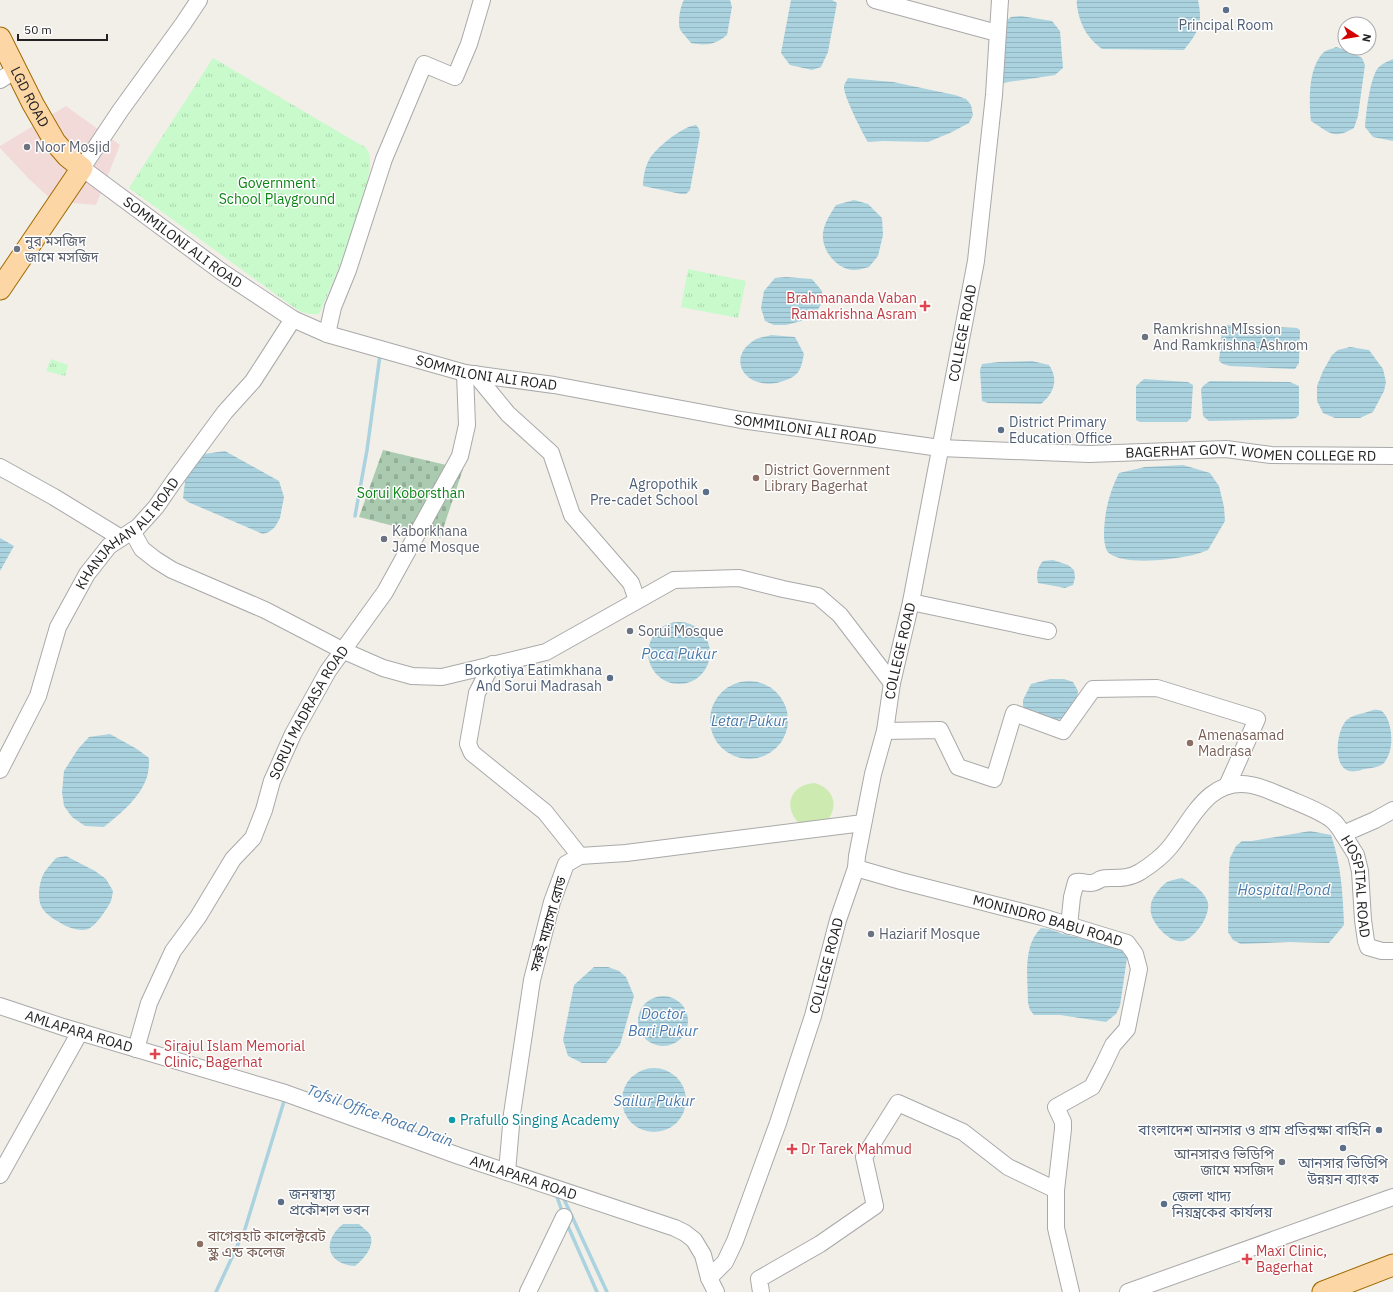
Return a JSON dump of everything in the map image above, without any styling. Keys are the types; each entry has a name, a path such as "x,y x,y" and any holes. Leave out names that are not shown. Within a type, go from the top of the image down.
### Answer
{"main road":[{"name":"LGD ROAD","path":"0,38 8,75 33,104 56,142 67,156 82,168"},
{"path":"0,289 82,168"},
{"path":"1323,1292 1393,1265"}],"street":[{"path":"82,168 120,111 199,0"},
{"path":"327,334 333,307 348,270 384,160 424,64 455,76 469,44 482,0"},
{"path":"875,0 997,33"},
{"name":"COLLEGE ROAD","path":"713,1285 735,1241 758,1182 813,1016 838,920 856,868 873,774 885,731 892,683 911,602 976,261 994,95 1000,0"},
{"name":"SOMMILONI ALI ROAD","path":"82,168 222,272 293,319 327,334 470,374 554,385 741,420 940,448"},
{"name":"KHANJAHAN ALI ROAD","path":"0,770 38,696 58,627 87,574 109,546 138,527 156,507 225,412 253,381 293,319"},
{"path":"470,374 508,414 551,453 572,515 631,584 637,600"},
{"name":"SORUI MADRASA ROAD","path":"136,1049 149,1002 173,952 198,917 233,859 253,838 264,810 272,781 293,734 328,671 385,592 460,456 467,425 470,374"},
{"name":"BAGERHAT GOVT. WOMEN COLLEGE RD","path":"940,448 1089,454 1226,449 1271,455 1393,456"},
{"path":"0,467 54,498 127,535 156,560 172,570 265,610 342,650 383,668 412,676 442,677 546,652 674,580 739,578 818,596 840,615 892,683"},
{"path":"911,602 1048,631"},
{"path":"492,664 478,693 468,744 472,753 546,812 580,856 626,853 863,823"},
{"path":"885,731 940,730 958,767 994,779 1014,713 1063,731 1093,689 1157,688 1257,719 1227,786"},
{"path":"1069,926 1072,897 1076,882 1082,881 1089,883 1097,882 1102,879 1130,877 1140,872 1160,858 1169,848 1184,829 1196,809 1213,793 1227,786 1239,784 1264,788 1306,806 1332,820 1343,834"},
{"name":"HOSPITAL ROAD","path":"1393,810 1375,820 1343,834 1356,855 1359,866 1363,920 1368,946 1382,951 1393,951"},
{"name":"সরুই মাদ্রাসা রোড","path":"507,1172 512,1114 532,980 552,902 566,864 580,856"},
{"name":"MONINDRO BABU ROAD","path":"856,868 1126,943 1135,954 1138,969 1127,1029 1113,1044 1092,1087 1056,1107 1063,1122 1056,1190 1056,1228 1071,1292"},
{"name":"AMLAPARA ROAD","path":"0,1006 136,1049 278,1090 507,1172 675,1228 694,1240 703,1256 713,1285"},
{"path":"0,1175 80,1032"},
{"path":"761,1292 759,1279 820,1244 875,1206 864,1157 898,1102 964,1132 1008,1167 1056,1190"},
{"path":"1128,1292 1393,1197"},
{"path":"528,1292 564,1217"}],"shaded area":[{"path":"66,106 120,145 96,205 53,201 30,180 0,148 0,146"}],"green space":[{"name":"Government School Playground","path":"213,58 361,145 368,151 370,157 370,169 358,214 343,257 319,314 309,314 299,311 129,188"},
{"path":"688,269 746,281 738,318 681,307"},
{"path":"51,359 68,365 65,376 46,371"},
{"name":"Sorui Koborsthan","path":"383,450 463,469 440,538 359,517"},
{"path":"815,783 827,789 833,799 833,810 827,821 800,824 794,818 791,811 791,798 795,792 806,784"}],"water":[{"path":"684,0 730,0 732,7 727,35 710,44 691,43 681,31 679,24 681,7"},
{"path":"791,0 832,0 837,3 828,52 821,67 812,70 790,65 781,53"},
{"path":"1077,0 1198,0 1200,21 1193,38 1184,50 1102,49 1094,42 1083,26 1079,16"},
{"path":"1021,16 1052,21 1060,31 1063,68 1055,75 1002,83 1003,23 1011,17"},
{"path":"1337,47 1337,56 1358,56 1362,58 1365,65 1358,116 1354,128 1341,134 1332,134 1327,132 1311,121 1310,86 1314,68 1323,53"},
{"path":"1393,59 1393,141 1373,137 1365,127 1366,113 1373,78 1376,71 1382,64"},
{"path":"848,78 893,82 955,95 966,99 971,105 973,115 969,123 928,142 868,142 847,98 844,86"},
{"path":"696,125 700,134 690,190 686,194 681,194 643,186 648,161 653,153 684,129"},
{"path":"854,200 868,204 882,218 883,235 878,256 869,267 854,270 842,267 831,258 825,246 823,233 826,222 836,205"},
{"path":"786,277 812,279 822,291 822,303 815,314 801,321 786,325 774,325 765,321 761,308 764,291 775,278"},
{"path":"1227,325 1297,328 1300,330 1299,363 1295,369 1230,366 1223,364 1219,361 1222,331"},
{"path":"771,335 795,337 804,354 800,369 794,376 780,382 765,384 747,376 743,371 740,359 742,352 753,341"},
{"path":"1350,347 1369,350 1383,369 1386,382 1384,391 1373,412 1360,418 1335,418 1323,413 1317,401 1317,386 1332,355 1338,350"},
{"path":"1032,361 1049,365 1054,376 1054,386 1052,391 1041,404 988,403 982,401 980,370 982,364"},
{"path":"1144,379 1188,382 1193,385 1191,418 1187,422 1140,422 1136,420 1136,386"},
{"path":"1210,381 1290,382 1299,386 1299,415 1292,419 1209,421 1203,416 1201,389"},
{"path":"225,451 279,481 284,497 280,518 275,527 269,532 263,534 188,502 183,498 186,474 204,454"},
{"path":"1183,465 1210,473 1219,486 1224,507 1225,521 1208,550 1180,558 1145,561 1122,559 1113,556 1107,551 1104,528 1106,511 1112,488 1119,473 1145,467"},
{"path":"0,538 14,546 0,571"},
{"path":"1053,560 1068,565 1074,570 1075,578 1073,585 1065,588 1038,583 1037,577 1039,566 1043,561"},
{"name":"Poca Pukur","path":"673,622 685,622 701,631 708,641 710,653 708,665 701,675 685,684 673,684 662,679 653,670 648,659 648,647 653,636 662,627"},
{"path":"1050,679 1064,679 1073,682 1078,691 1077,700 1066,716 1058,720 1046,720 1025,710 1023,706 1023,700 1031,684"},
{"name":"Letar Pukur","path":"741,681 757,681 771,687 782,698 788,712 788,728 782,742 771,753 757,759 741,759 727,753 716,742 710,728 710,712 716,698 727,687"},
{"path":"1373,710 1379,710 1384,713 1390,725 1391,748 1387,759 1382,765 1376,767 1351,771 1344,769 1340,763 1338,755 1339,736 1342,728 1345,722 1351,717"},
{"path":"110,734 137,749 149,758 148,775 144,785 135,798 123,811 104,827 85,826 72,817 64,806 62,792 64,771 78,749 89,737"},
{"name":"Hospital Pond","path":"1310,831 1331,835 1339,868 1344,925 1329,943 1290,942 1241,944 1233,940 1228,932 1229,867 1230,858 1236,846 1242,841 1252,841"},
{"path":"66,856 95,871 106,879 113,891 111,900 106,909 91,928 85,930 65,926 48,914 40,905 40,882 43,875 56,858"},
{"path":"1182,878 1193,884 1205,896 1208,911 1202,924 1193,935 1183,941 1178,941 1168,937 1155,923 1152,918 1151,904 1153,898 1162,886 1169,881"},
{"path":"1041,928 1115,946 1123,950 1127,958 1120,1006 1116,1014 1106,1022 1060,1015 1034,1015 1030,1010 1028,1003 1027,963 1031,944 1035,935"},
{"path":"594,967 608,967 619,971 626,977 634,996 620,1045 606,1063 582,1063 568,1056 563,1040 574,985"},
{"name":"Doctor Bari Pukur","path":"658,996 668,996 681,1003 688,1016 688,1026 681,1039 668,1046 658,1046 649,1042 642,1035 638,1026 638,1016 642,1007 649,1000"},
{"name":"Sailur Pukur","path":"648,1068 660,1068 677,1077 684,1088 686,1100 684,1112 677,1123 660,1132 648,1132 636,1127 627,1118 622,1106 622,1094 627,1082 636,1073"},
{"path":"343,1224 359,1224 369,1233 371,1238 368,1252 355,1266 338,1261 330,1251 332,1237"}],"waterway":[{"path":"355,516 367,450 380,355"},
{"name":"Tofsil Office Road Drain","path":"216,1292 245,1229 285,1098"},
{"path":"556,1194 563,1214"},
{"name":"Tofsil Office Road Drain","path":"563,1197 607,1292"},
{"path":"567,1224 597,1292"}],"place":[{"name":"Principal Room","path":"1226,10"},
{"name":"Noor Mosjid","path":"27,147"},
{"name":"নুর মসজিদ জামে মসজিদ","path":"17,249"},
{"name":"Brahmananda Vaban Ramakrishna Asram","path":"925,306"},
{"name":"Ramkrishna MIssion And Ramkrishna Ashrom","path":"1145,337"},
{"name":"District Primary Education Office","path":"1001,430"},
{"name":"District Government Library Bagerhat","path":"756,478"},
{"name":"Agropothik Pre-cadet School","path":"706,492"},
{"name":"Kaborkhana Jame Mosque","path":"384,539"},
{"name":"Sorui Mosque","path":"630,631"},
{"name":"Borkotiya Eatimkhana And Sorui Madrasah","path":"610,678"},
{"name":"Amenasamad Madrasa","path":"1190,743"},
{"name":"Haziarif Mosque","path":"871,934"},
{"name":"Sirajul Islam Memorial Clinic, Bagerhat","path":"155,1054"},
{"name":"Prafullo Singing Academy","path":"452,1120"},
{"name":"বাংলাদেশ আনসার ও গ্রাম প্রতিরক্ষা বাহিনি","path":"1379,1130"},
{"name":"আনসার ভিডিপি উন্নয়ন ব্যাংক","path":"1343,1148"},
{"name":"Dr Tarek Mahmud","path":"792,1149"},
{"name":"আনসারও ভিডিপি জামে মসজিদ","path":"1282,1162"},
{"name":"জনস্বাস্থ্য প্রকৌশল ভবন","path":"281,1202"},
{"name":"জেলা খাদ্য নিয়ন্ত্রকের কার্যলয়","path":"1164,1204"},
{"name":"বাগেরহাট কালেক্টরেট স্কুল এন্ড কলেজ","path":"200,1244"},
{"name":"Maxi Clinic, Bagerhat","path":"1247,1259"}]}
